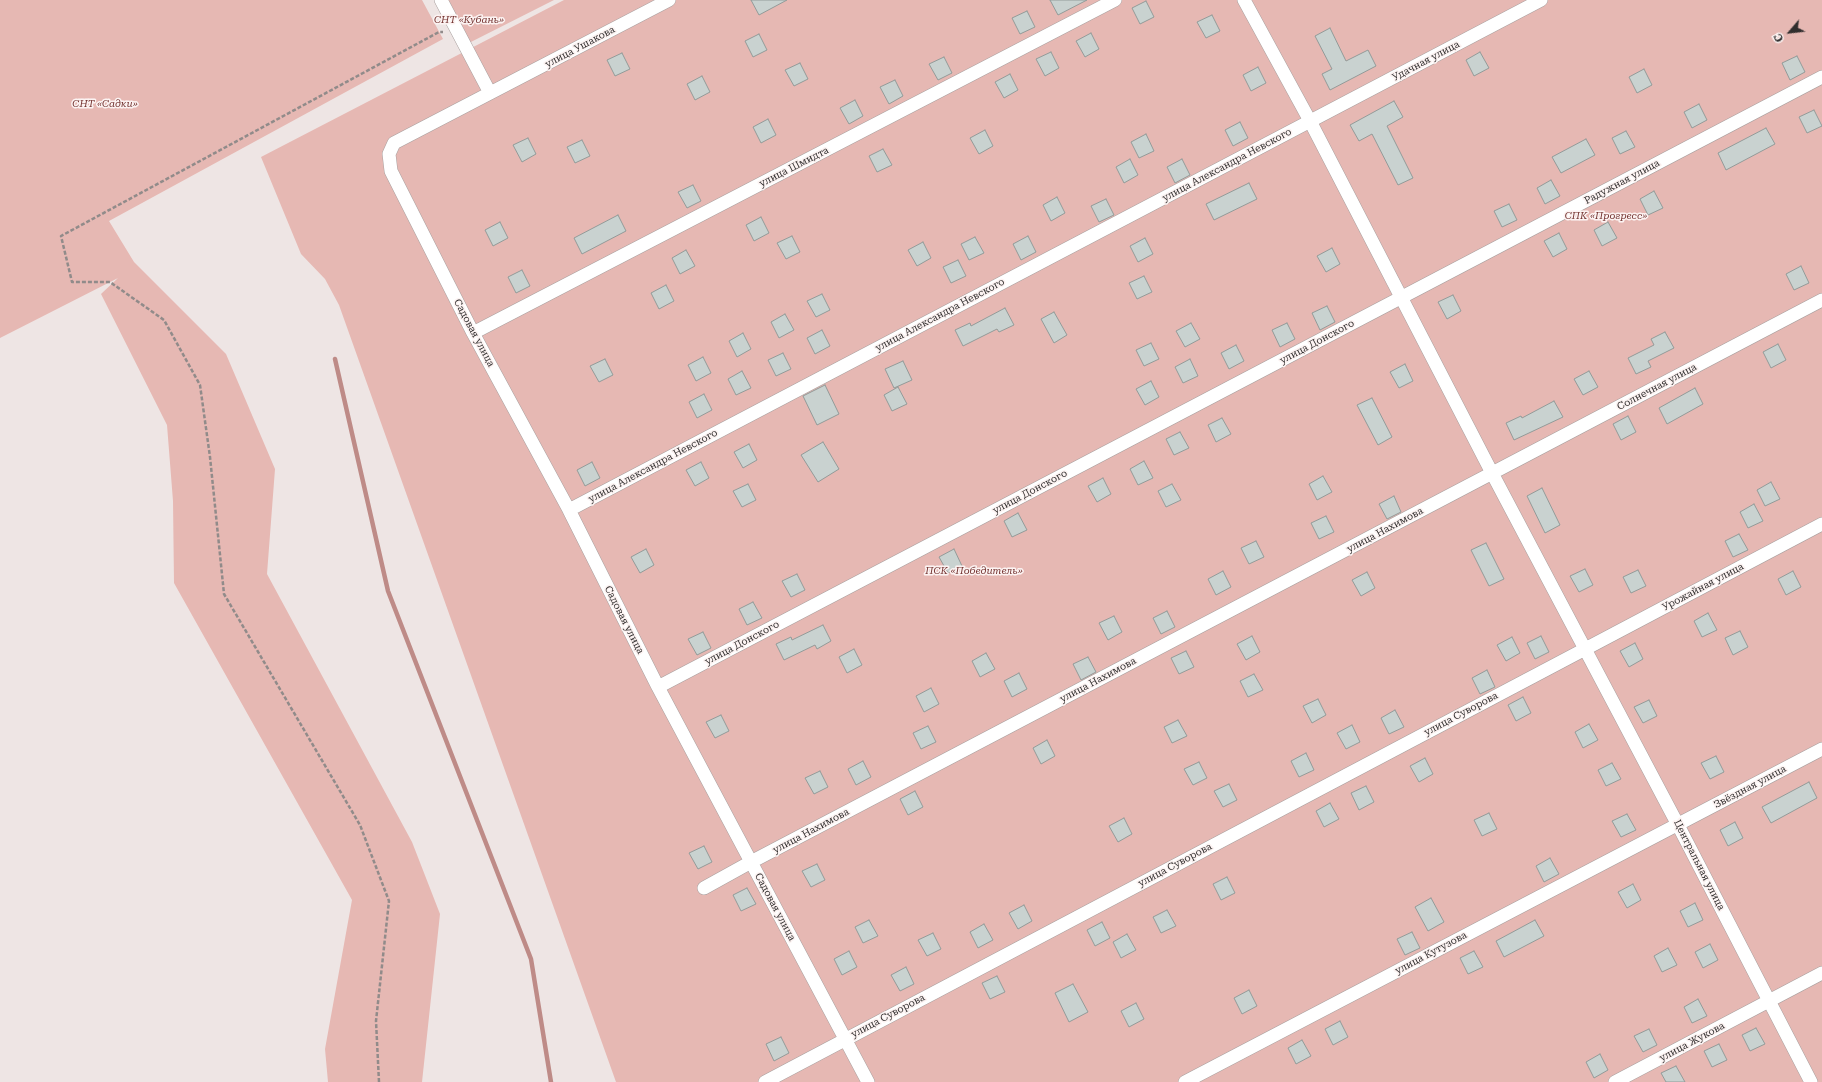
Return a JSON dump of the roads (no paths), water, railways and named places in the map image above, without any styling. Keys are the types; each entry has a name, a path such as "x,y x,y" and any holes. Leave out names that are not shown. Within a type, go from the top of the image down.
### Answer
{"street":[{"path":"441,0 490,94"},
{"name":"улица Ушакова","path":"389,154 394,143 669,0"},
{"name":"улица Шмидта","path":"473,333 1115,0"},
{"name":"Центральная улица","path":"1244,0 1310,121 1492,473 1678,824 1811,1082"},
{"name":"Удачная улица","path":"1310,121 1541,0"},
{"name":"Радужная улица","path":"1401,298 1822,78"},
{"name":"улица Александра Невского","path":"569,510 1310,121"},
{"name":"Садовая улица","path":"389,154 391,171 473,333 569,510 658,687 868,1082"},
{"name":"улица Донского","path":"658,687 1401,298"},
{"name":"Солнечная улица","path":"1492,473 1822,300"},
{"name":"улица Нахимова","path":"704,888 1492,473"},
{"name":"Урожайная улица","path":"1585,649 1822,524"},
{"name":"улица Суворова","path":"765,1082 1585,649"},
{"name":"Звёздная улица","path":"1678,824 1822,749"},
{"name":"улица Кутузова","path":"1185,1082 1678,824"},
{"name":"улица Жукова","path":"1614,1082 1822,973"}],"waterway":[{"path":"335,359 388,591 531,959 551,1082"}],"park label":[{"name":"СНТ «Кубань»","path":"469,20"},
{"name":"СНТ «Садки»","path":"105,104"},
{"name":"СПК «Прогресс»","path":"1606,216"},
{"name":"ПСК «Победитель»","path":"974,571"}]}
